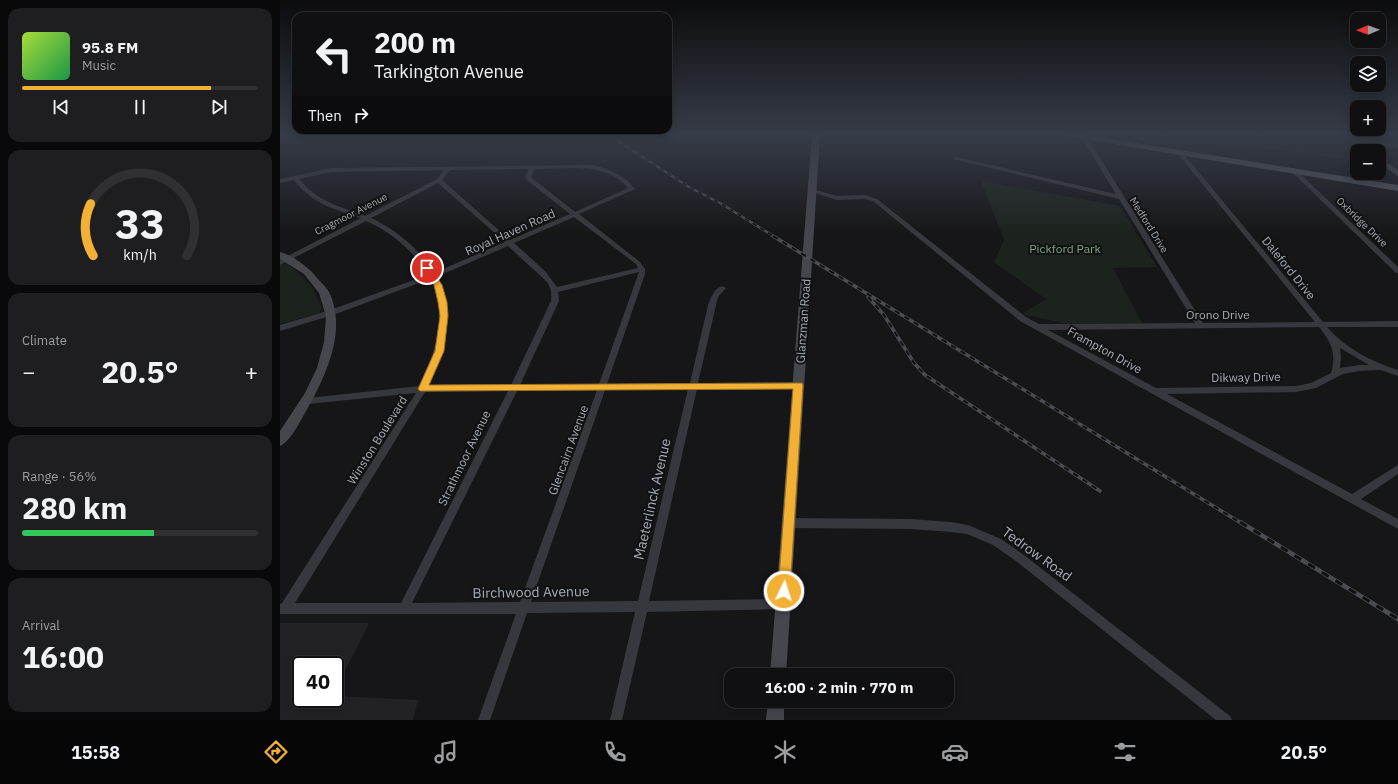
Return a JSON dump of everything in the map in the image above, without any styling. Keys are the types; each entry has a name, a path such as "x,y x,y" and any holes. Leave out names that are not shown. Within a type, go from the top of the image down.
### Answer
{"main road":[{"path":"1272,168 1398,188"}],"street":[{"path":"280,182 331,170 533,168"},
{"path":"439,180 543,272 556,290 642,269 632,258 530,179 528,176 533,168"},
{"name":"Royal Haven Road","path":"280,328 330,313 433,276 510,244 632,189 629,184 602,168 533,168"},
{"name":"Glanzman Road","path":"778,668 814,168"},
{"path":"993,168 1120,197"},
{"name":"Medford Drive","path":"1102,168 1201,326"},
{"name":"Daleford Drive","path":"1192,168 1332,338 1350,351 1380,368 1398,373"},
{"path":"1390,168 1398,174"},
{"name":"Cragmoor Avenue","path":"283,259 439,180 448,169"},
{"name":"Oxbridge Drive","path":"1294,171 1398,271"},
{"name":"Winston Boulevard","path":"283,609 423,389 439,351 444,316 443,302 438,285 433,276 409,247 394,235 366,218 325,204 313,198 303,189 296,178"},
{"name":"Frampton Drive","path":"812,191 837,198 865,197 875,200 1006,306 1023,318 1398,524"},
{"path":"280,441 308,401 325,360 330,338 330,313 325,294 319,285 305,271 283,259"},
{"name":"Glencairn Avenue","path":"484,720 642,277 642,269"},
{"name":"Maeterlinck Avenue","path":"616,720 644,606 713,300 722,288"},
{"name":"Strathmoor Avenue","path":"404,608 551,312 555,301 556,290"},
{"name":"Orono Drive","path":"1039,327 1398,324"},
{"path":"1332,338 1338,355 1337,368 1334,375"},
{"name":"Dikway Drive","path":"1154,391 1296,389 1313,386 1341,371 1380,368"},
{"path":"308,401 423,389 798,385"},
{"path":"1352,499 1398,469"},
{"name":"Tedrow Road","path":"789,523 935,525 968,530 992,540 1020,558 1226,720"},
{"name":"Birchwood Avenue","path":"283,609 523,608 783,604"},
{"path":"775,720 776,708"}],"shaded area":[{"path":"280,623 369,623 344,673 344,656 292,656 292,708 344,708 344,696 418,700 413,720 280,720"}],"green space":[{"name":"Pickford Park","path":"981,181 1120,206 1157,267 1113,268 1142,323 1064,323 1022,314 1046,299 994,262 1004,240"},
{"path":"287,263 310,284 322,308 319,313 280,324 280,265"}],"railway":[{"path":"659,168 689,187 720,203 775,237"},
{"path":"773,236 1241,523"},
{"path":"868,297 884,315 914,363 925,375 1100,491"},
{"path":"1240,522 1398,619"}],"route":[{"path":"427,268 433,276 441,293 444,316 439,351 423,389 798,385 784,591"}]}
